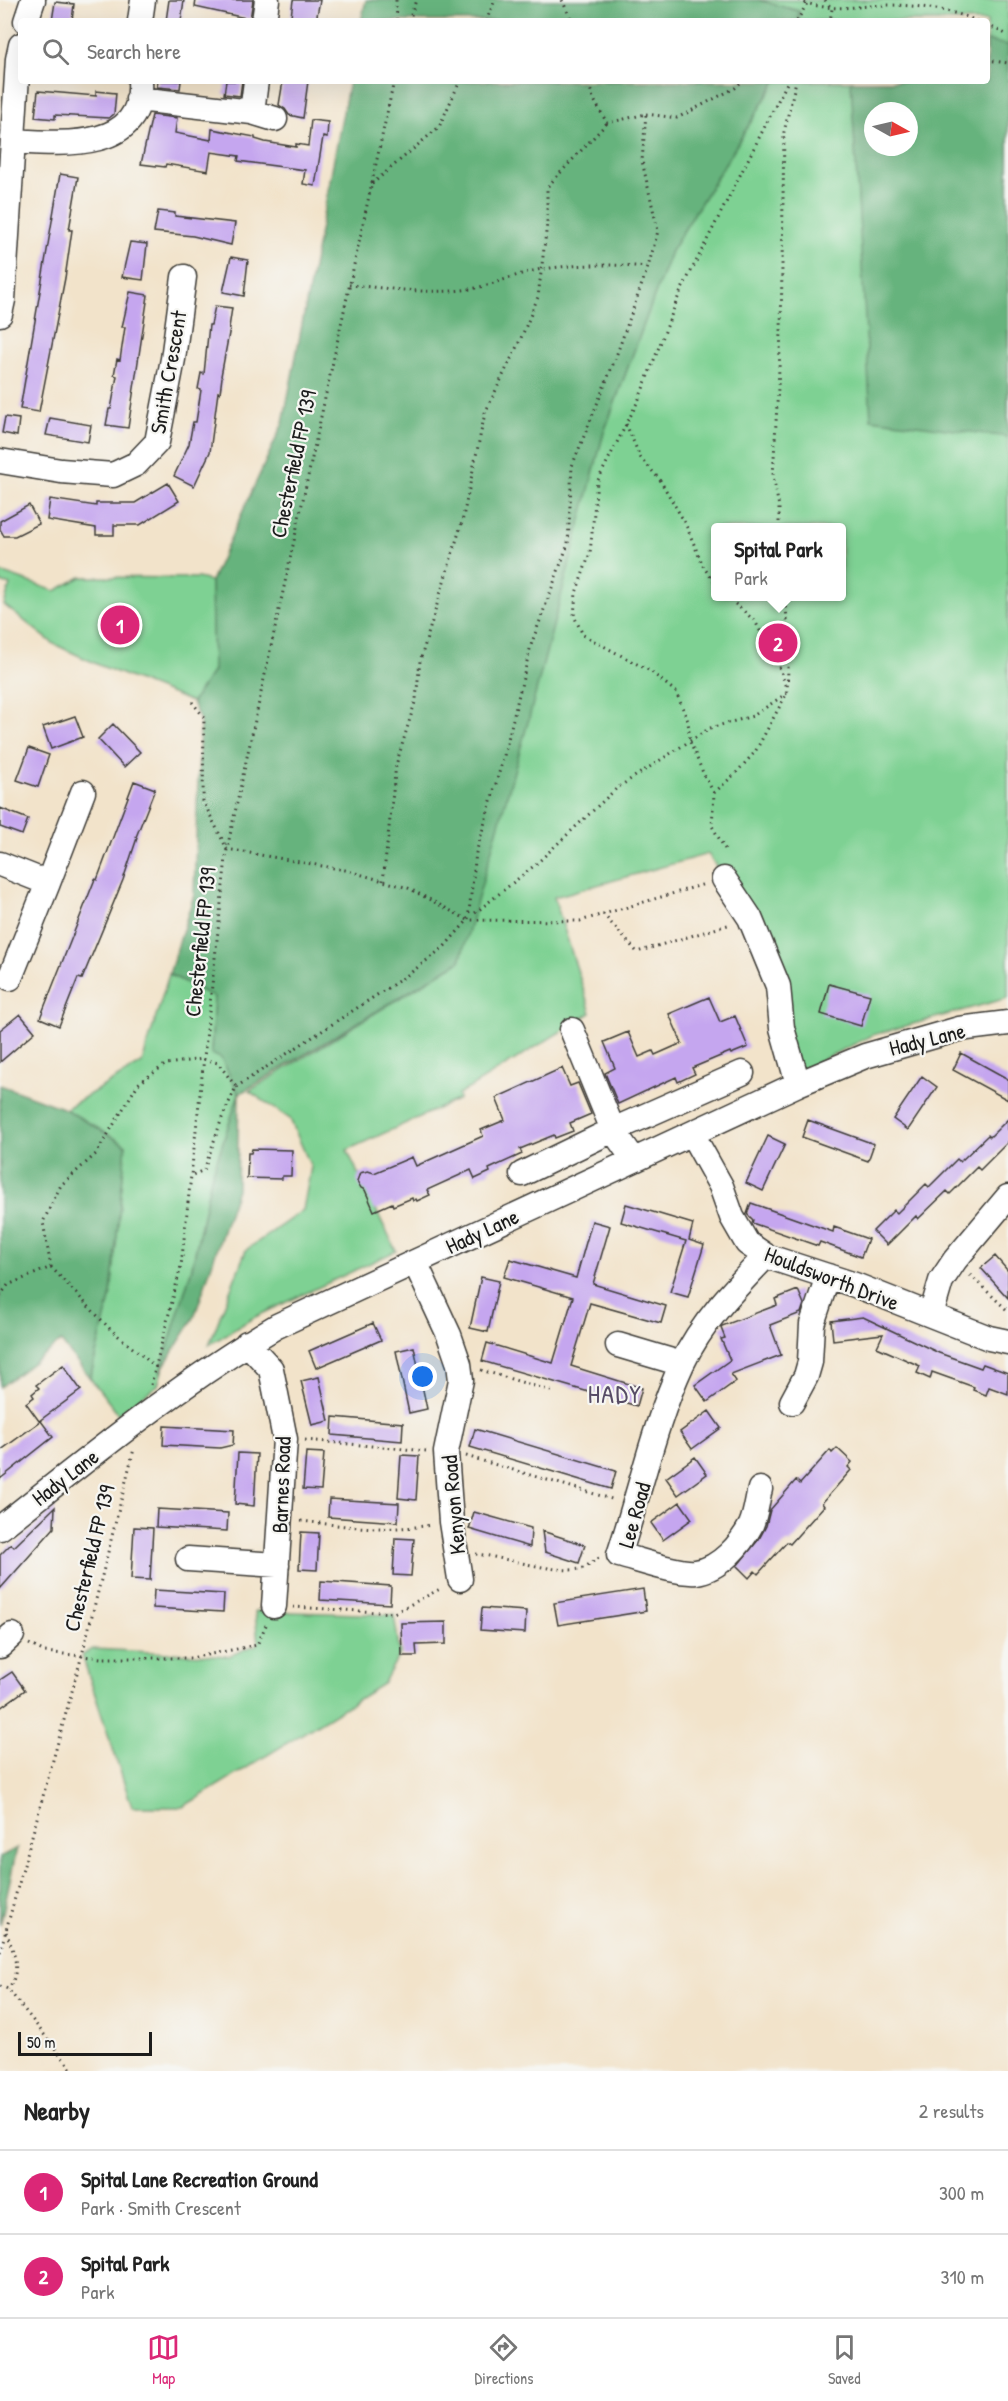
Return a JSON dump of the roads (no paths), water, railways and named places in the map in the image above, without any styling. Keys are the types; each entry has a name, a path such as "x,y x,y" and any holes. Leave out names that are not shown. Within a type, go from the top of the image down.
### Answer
{"street":[{"path":"28,18 33,0"},
{"path":"140,18 143,0"},
{"path":"0,314 18,59"},
{"path":"252,112 256,84"},
{"path":"12,141 49,143 90,141 120,130 136,109 139,90 252,112 275,119"},
{"name":"Smith Crescent","path":"0,461 61,471 113,475 136,464 157,442 173,359 184,277"},
{"path":"10,978 83,792"},
{"path":"0,864 48,883"},
{"path":"724,879 750,918 778,986 782,1028 798,1084"},
{"name":"Hady Lane","path":"0,1528 144,1415 247,1343 277,1326 798,1084 865,1056 959,1029 1008,1023"},
{"path":"572,1030 613,1130 634,1160"},
{"path":"522,1174 613,1130 742,1073"},
{"name":"Houldsworth Drive","path":"692,1134 721,1186 732,1216 747,1243 766,1256 828,1276 989,1338 1008,1342"},
{"name":"Houldsworth Drive","path":"931,1315 941,1281 955,1260 1008,1197"},
{"name":"Lee Road","path":"760,1489 751,1524 728,1555 716,1564 696,1572 668,1568 619,1555 682,1364 697,1338 736,1287 766,1256"},
{"name":"Kenyon Road","path":"415,1262 449,1335 459,1364 461,1380 446,1452 451,1522 460,1579"},
{"path":"792,1402 806,1376 810,1362 812,1324 828,1276"},
{"name":"Barnes Road","path":"247,1343 271,1369 285,1439 274,1606"},
{"path":"618,1345 682,1364"},
{"name":"Barnes Road","path":"188,1558 277,1565"}],"place":[{"name":"Spital Lane Recreation Ground","path":"120,625"},
{"name":"Spital Park","path":"778,643"}],"district":[{"name":"HADY","path":"615,1394"}]}
